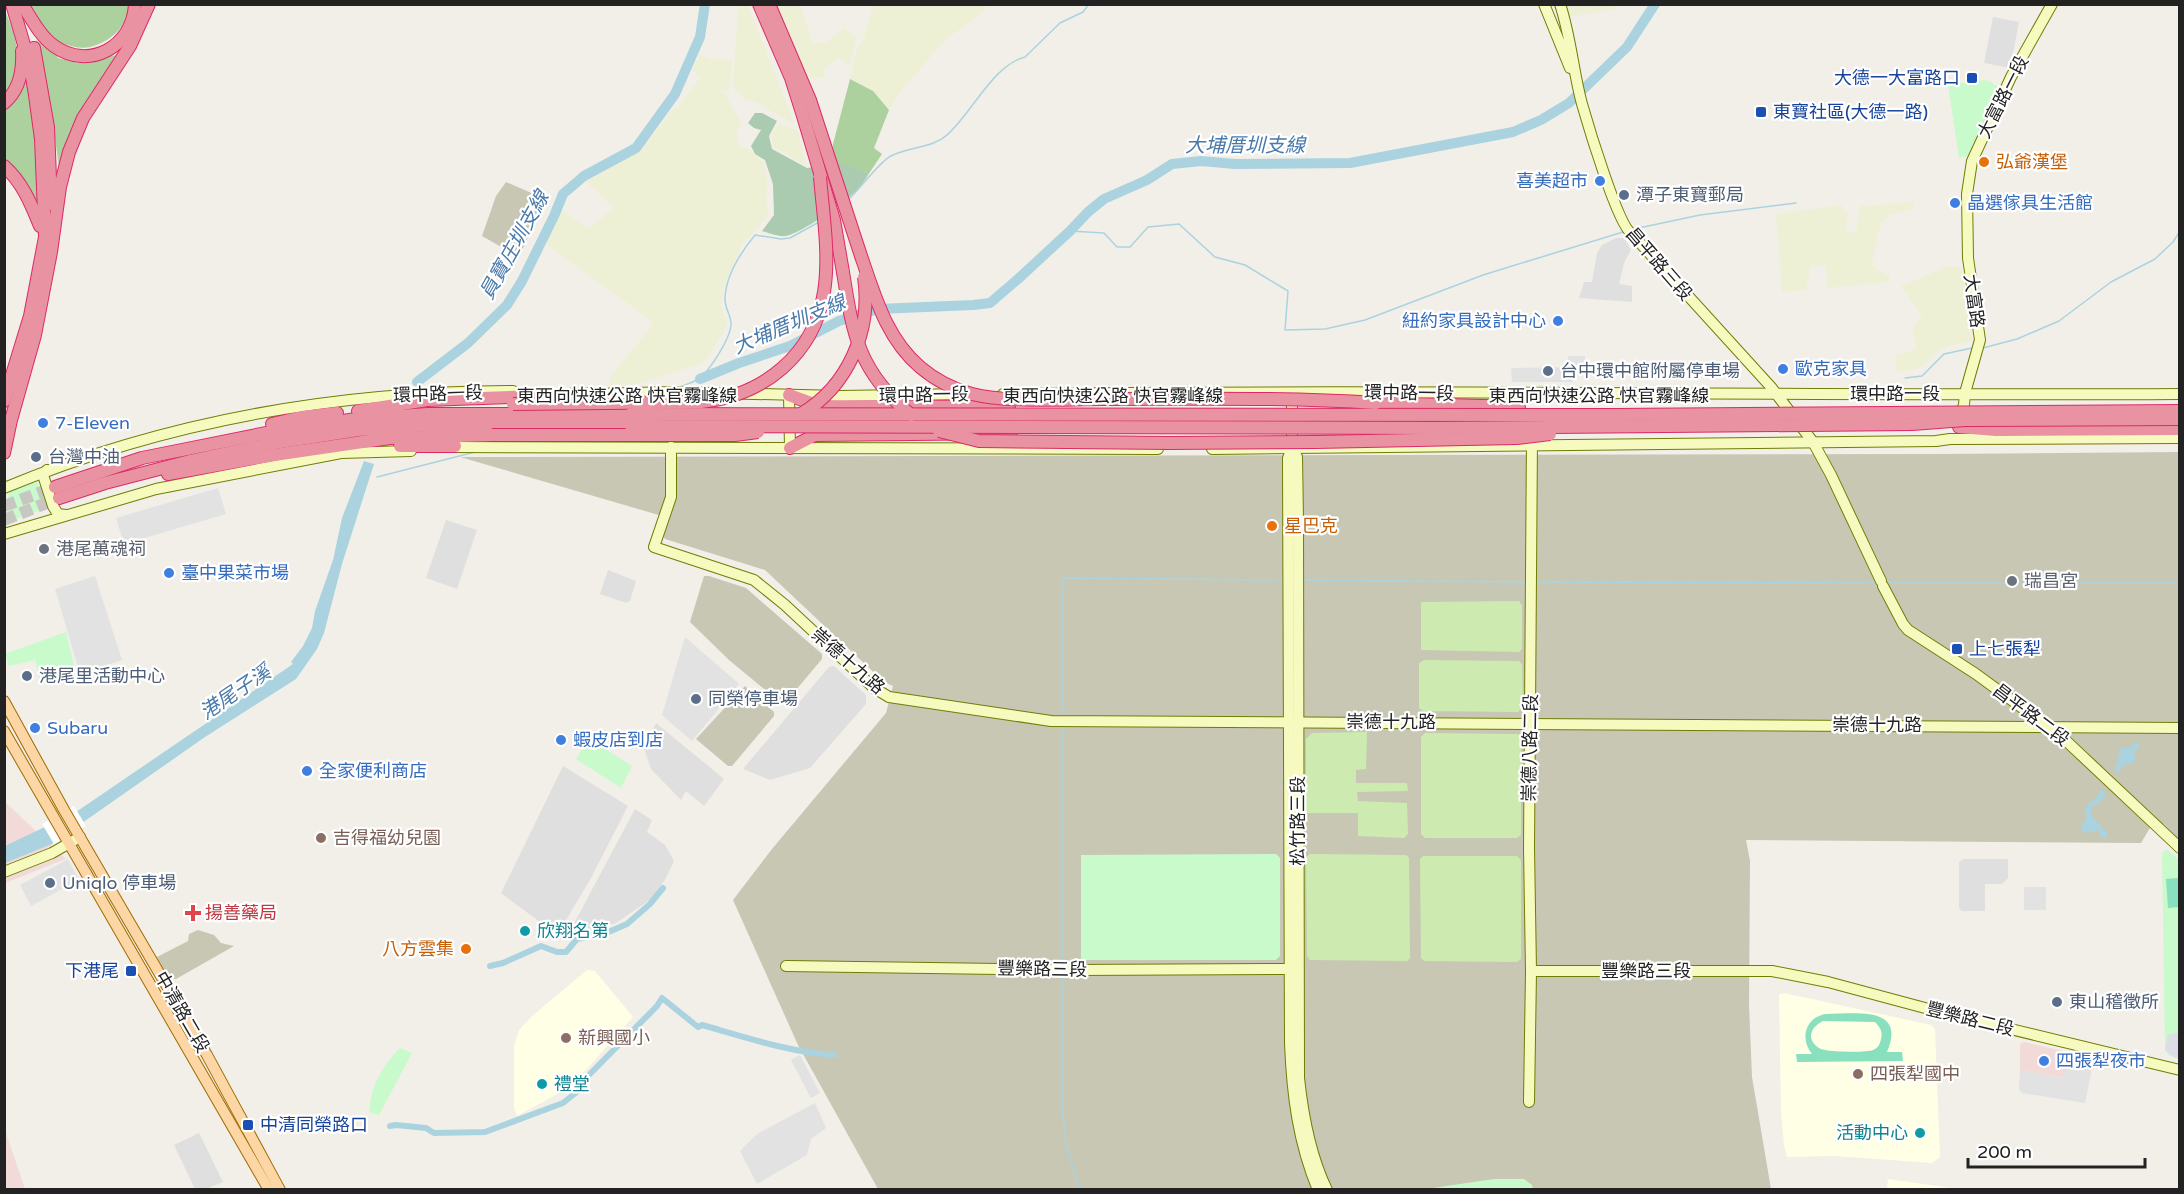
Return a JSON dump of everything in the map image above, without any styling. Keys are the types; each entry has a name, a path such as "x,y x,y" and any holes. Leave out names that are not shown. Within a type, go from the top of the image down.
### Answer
{"highway":[{"path":"12,4 30,65 39,128 49,240"},
{"path":"22,4 51,44 80,57 100,54 117,45 130,28 135,4"},
{"path":"4,453 14,422 34,335 49,240 48,127 39,65 22,4"},
{"path":"4,401 30,316 69,152 83,118 130,46 149,4"},
{"path":"759,4 791,78 816,158 834,220 854,334 867,366 891,399 915,418 939,430 979,441 1316,442 1517,438 1611,421"},
{"path":"769,4 810,100 832,161 861,256 885,321 892,336 906,353 921,368 940,381 971,394 995,398 1248,399 1519,407 1611,421"},
{"path":"4,103 14,93 21,70 22,53 17,17"},
{"path":"4,166 30,200 49,240"},
{"path":"381,407 707,402 729,398 770,380 789,362 805,341 817,317 824,293 825,239 820,177"},
{"path":"105,483 191,471 314,448 390,438 489,441 735,435 760,431 786,423 816,405 833,388 844,372 861,333 865,305 861,256"},
{"path":"142,458 201,440 302,417 448,398 517,398 595,394"},
{"path":"789,395 819,406 1333,407 1376,403"},
{"path":"1939,411 1992,404 2180,403"},
{"name":"東西向快速公路 快官霧峰線","path":"631,420 358,429 274,443 57,493 142,458 271,432 356,418 428,414 631,420 1438,428 1939,411 2180,411"},
{"name":"東西向快速公路 快官霧峰線","path":"1611,421 1912,424 1965,420 2180,420"},
{"path":"1912,424 1995,429 2180,429"},
{"path":"790,448 815,435 1011,433 1322,435 1380,440"},
{"path":"314,448 455,446"}],"main road":[{"path":"5,700 59,813"},
{"path":"4,731 59,813"},
{"name":"中清路二段","path":"59,813 80,837 207,1055 280,1190"},
{"name":"中清路二段","path":"59,813 69,844 269,1190"}],"street":[{"name":"昌平路三段","path":"1545,4 1577,80"},
{"name":"昌平路三段","path":"1560,4 1582,104 1609,186 1629,232 1776,394 1794,418"},
{"name":"大富路一段","path":"1967,194 1972,161 1988,123 2052,4"},
{"name":"大富路","path":"1950,439 1964,405 1965,393 1980,340 1968,258 1967,194"},
{"name":"環中路一段","path":"4,488 47,470 151,437 277,409 361,397 450,392 595,394 676,392 789,395 1292,392 2036,395 2180,393"},
{"name":"松竹路三段","path":"1292,392 1292,448 1288,458 1294,592 1294,969 1300,1094 1314,1157 1328,1190"},
{"name":"崇德八路二段","path":"1529,1102 1532,394"},
{"path":"789,395 790,448"},
{"name":"昌平路二段","path":"1794,418 1813,442 1831,475 1882,583 1908,630 1976,675 2062,737 2180,848"},
{"path":"4,534 156,489 340,453 403,451 489,441 506,447 1292,448 2180,438"},
{"name":"崇德十九路","path":"670,447 671,497 654,547 754,580 785,605 874,688 888,697 1052,721 2180,728"},
{"path":"47,470 43,475 53,508 58,514 67,514"},
{"path":"4,872 80,837"},
{"name":"豐樂路三段","path":"786,966 1074,970 1294,969"},
{"name":"松竹路三段","path":"1294,969 1290,1026 1294,1101 1306,1159 1317,1190"},
{"name":"豐樂路三段","path":"1531,971 1761,971"},
{"name":"豐樂路二段","path":"1761,971 1828,982 1940,1012 2180,1070"}],"shaded area":[{"path":"738,5 748,5 795,125 757,103 744,99 733,87"},
{"path":"771,5 800,5 811,43 827,42 844,28 857,38 849,66 838,58 823,70 825,77 802,79"},
{"path":"873,5 988,5 978,16 945,40 900,92 889,110 873,91 850,79 856,52 864,38"},
{"path":"1564,5 1616,5 1614,10 1568,17"},
{"path":"1993,17 2019,22 2010,68 1984,63"},
{"path":"700,55 714,60 732,61 729,92 722,89 742,124 736,133 739,146 750,150 764,163 768,185 766,198 769,215 742,245 724,286 721,305 728,324 707,360 637,384 609,385 609,380 615,371 653,322 541,241 559,208 589,229 614,207 586,182 647,143 673,108 676,109 701,77 692,70"},
{"path":"755,113 762,113 777,121 769,136 772,149 807,168 841,163 866,172 868,175 852,195 801,230 783,236 762,231 774,215 773,184 765,160 755,154 751,146 761,130 748,123"},
{"path":"779,123 798,131 807,166 774,147 771,136"},
{"path":"506,182 545,199 519,257 482,236 496,196"},
{"path":"1914,202 1914,208 1890,215 1881,223 1872,262 1876,269 1889,275 1890,282 1827,288 1826,266 1811,265 1806,290 1782,292 1776,214 1842,205 1843,212 1848,213 1846,231 1856,232 1860,206"},
{"path":"1616,238 1624,238 1631,250 1624,263 1619,284 1632,286 1632,302 1579,298 1584,282 1592,282 1597,253 1602,245"},
{"path":"1945,267 1962,267 1972,341 1942,348 1920,368 1901,372 1896,370 1895,355 1916,349 1912,329 1922,316 1901,286"},
{"name":"台中環中館附屬停車場","path":"1568,356 1585,356 1586,375 1573,375 1573,382 1512,382 1511,368 1568,367"},
{"path":"2179,452 2179,840 2164,824 2150,828 2141,843 1746,840 1750,861 1749,1005 1752,1077 1771,1189 878,1189 798,1045 733,900 772,849 886,713 893,686 884,682 765,570 665,539 663,535 669,518 460,457 1940,454"},
{"path":"218,488 226,514 124,544 116,518"},
{"path":"446,520 477,530 457,589 426,578"},
{"path":"608,570 636,581 630,601 626,603 600,594"},
{"path":"95,576 122,660 80,674 55,589"},
{"path":"704,576 746,588 822,654 822,659 785,703 781,703 729,660 690,622"},
{"name":"同榮停車場","path":"685,637 739,684 692,741 662,715"},
{"path":"834,666 866,695 866,704 810,768 770,780 743,769 829,667"},
{"path":"745,686 774,712 774,716 732,766 728,766 696,739"},
{"path":"656,723 724,779 704,806 686,791 681,800 651,769 644,748"},
{"path":"563,766 628,806 591,878 559,932 552,931 501,893"},
{"path":"5,802 66,859 5,883"},
{"path":"635,809 652,820 647,832 665,845 674,861 666,878 651,899 616,923 585,933 569,933"},
{"name":"Uniqlo 停車場","path":"68,859 79,880 31,906 20,885"},
{"path":"1963,859 2008,859 2008,878 2002,884 1985,884 1985,911 1962,911 1959,908 1959,862"},
{"path":"2024,887 2046,887 2046,910 2024,910"},
{"path":"198,930 214,935 221,943 234,946 176,979 168,979 157,957 188,941 189,934"},
{"name":"新興國小","path":"587,970 595,971 633,1017 587,1069 561,1092 517,1116 514,1108 514,1046 519,1030 532,1016"},
{"name":"四張犁國中","path":"1784,993 1931,1025 1935,1029 1940,1157 1932,1163 1835,1156 1787,1157 1781,1111 1779,995"},
{"path":"2179,1033 2179,1058 2175,1058 2165,1050 2168,1035"},
{"name":"四張犁夜市","path":"2024,1042 2071,1053 2064,1078 2020,1070 2020,1044"},
{"path":"2071,1053 2094,1058 2085,1103 2022,1093 2019,1089 2020,1070 2063,1078"},
{"path":"800,1055 820,1093 811,1098 791,1060"},
{"path":"815,1103 826,1128 811,1139 807,1155 757,1184 740,1151 757,1134"},
{"path":"5,1130 25,1189 5,1189"},
{"path":"199,1133 223,1182 206,1189 195,1189 174,1145"},
{"path":"1888,1179 1959,1189 1887,1189"}],"green space":[{"path":"128,4 126,19 117,32 104,42 85,48 67,45 46,34 30,5"},
{"path":"4,8 18,53 15,74 4,97"},
{"path":"36,40 55,53 58,58 78,63 112,52 111,56 116,55 77,119 59,167 50,102"},
{"path":"27,69 38,152 37,208 32,195 5,158 4,109"},
{"path":"850,79 873,91 889,110 874,148 882,154 868,175 866,172 832,163 833,144"},
{"path":"1984,80 2002,90 1972,155 1959,158 1948,85"},
{"path":"36,479 47,506 16,519 5,509 10,489"},
{"path":"1519,601 1522,605 1522,649 1519,652 1421,650 1421,602"},
{"path":"66,632 75,670 41,684 35,660 9,666 5,654"},
{"path":"1424,660 1519,661 1522,664 1523,707 1518,712 1423,711 1419,708 1419,663"},
{"path":"1367,732 1366,769 1356,770 1356,783 1407,783 1408,791 1357,792 1358,801 1407,803 1408,834 1404,838 1358,836 1358,813 1306,813 1306,739 1312,733"},
{"path":"1425,733 1518,734 1521,738 1521,835 1517,838 1425,838 1421,834 1421,737"},
{"path":"588,738 632,766 621,788 576,759"},
{"path":"2167,849 2179,860 2179,1059 2170,1056 2165,1050 2162,853"},
{"path":"1276,854 1280,858 1280,956 1276,960 1081,960 1081,855"},
{"path":"1310,854 1406,855 1409,858 1410,958 1407,961 1310,960 1307,956 1306,858"},
{"path":"1423,856 1517,856 1521,860 1521,959 1517,962 1424,961 1421,958 1420,859"},
{"path":"2179,878 2179,907 2168,908 2166,879"},
{"path":"1863,1014 1875,1015 1884,1019 1890,1026 1891,1037 1887,1052 1902,1052 1903,1061 1797,1062 1796,1054 1812,1054 1805,1035 1809,1024 1819,1016","holes":["1823,1021 1875,1022 1882,1036 1880,1043 1873,1050 1856,1052 1825,1050 1816,1046 1811,1038 1812,1031"]},
{"path":"400,1048 412,1053 379,1115 369,1112 378,1077"},
{"path":"1494,1179 1524,1179 1532,1185 1533,1189 1426,1189"}],"water":[{"path":"364,461 374,464 342,564 324,633 317,649 296,679 205,737 52,844 5,863 5,846 76,812 293,664 291,662 303,646 312,628 315,611 333,560 342,518"},
{"path":"2136,741 2140,747 2134,752 2136,757 2134,762 2122,766 2118,773 2114,769 2118,762 2119,751 2130,747"},
{"path":"2101,789 2106,794 2101,802 2092,807 2091,815 2107,832 2107,838 2101,838 2098,830 2088,833 2081,830 2086,818 2086,806 2095,799"}],"pier":[{"path":"74,806 86,826 54,844 42,824"}],"waterway":[{"name":"員寶庄圳支線","path":"417,382 468,343 507,305 522,281 563,194 584,176 636,148 675,94 700,37 705,4"},
{"path":"849,199 887,159 898,153 941,140 956,126 1003,69 1025,57 1060,23 1083,12 1089,4"},
{"name":"大埔厝圳支線","path":"700,379 790,346 839,321 878,309 990,303 1104,199 1147,180 1172,164 1201,161 1235,164 1350,163 1513,132 1541,120 1569,103 1627,47 1655,4"},
{"path":"1634,229 1700,215 1796,203"},
{"path":"680,387 701,377 724,345 731,325 725,302 728,281 755,235 790,238 819,222"},
{"path":"1070,231 1104,233 1117,247 1130,247 1148,227 1179,224 1215,257 1245,265 1288,291 1285,330 1325,329 1365,320 1483,275 1623,232"},
{"path":"1983,348 2017,339 2059,321 2111,282 2155,259 2173,242 2180,231"},
{"path":"1905,378 1922,376 1944,354 1972,348"},
{"name":"大埔厝圳支線","path":"377,477 475,452"},
{"path":"1062,717 1062,578 1285,580"},
{"path":"1301,580 1527,582"},
{"path":"1535,582 1878,583"},
{"path":"1886,583 2180,583"},
{"path":"1062,725 1062,966"},
{"path":"490,966 503,963 541,946 557,952 566,952 577,939 604,934 627,924 650,904 663,888"},
{"path":"1062,974 1062,1106 1066,1144 1080,1190"},
{"path":"390,1126 426,1128 434,1133 485,1132 563,1103 578,1091 586,1078 657,1006 662,998 698,1027 702,1025 785,1048 835,1055"}],"tunnel":[{"path":"4,506 55,487"},
{"path":"4,520 59,498"}],"place":[{"name":"大德一大富路口","path":"1972,78"},
{"name":"東寶社區(大德一路)","path":"1761,112"},
{"name":"弘爺漢堡","path":"1984,162"},
{"name":"喜美超市","path":"1600,181"},
{"name":"潭子東寶郵局","path":"1624,195"},
{"name":"晶選傢具生活館","path":"1955,203"},
{"name":"紐約家具設計中心","path":"1558,321"},
{"name":"歐克家具","path":"1783,369"},
{"name":"台中環中館附屬停車場","path":"1548,371"},
{"name":"7-Eleven","path":"43,423"},
{"name":"台灣中油","path":"36,457"},
{"name":"星巴克","path":"1272,526"},
{"name":"港尾萬魂祠","path":"44,549"},
{"name":"臺中果菜市場","path":"169,573"},
{"name":"瑞昌宮","path":"2012,581"},
{"name":"上七張犁","path":"1957,649"},
{"name":"港尾里活動中心","path":"27,676"},
{"name":"同榮停車場","path":"696,699"},
{"name":"Subaru","path":"35,728"},
{"name":"蝦皮店到店","path":"561,740"},
{"name":"全家便利商店","path":"307,771"},
{"name":"吉得福幼兒園","path":"321,838"},
{"name":"Uniqlo 停車場","path":"50,883"},
{"name":"揚善藥局","path":"193,913"},
{"name":"欣翔名第","path":"525,931"},
{"name":"八方雲集","path":"466,949"},
{"name":"下港尾","path":"131,971"},
{"name":"東山稽徵所","path":"2057,1002"},
{"name":"新興國小","path":"566,1038"},
{"name":"四張犁夜市","path":"2044,1061"},
{"name":"四張犁國中","path":"1858,1074"},
{"name":"禮堂","path":"542,1084"},
{"name":"中清同榮路口","path":"248,1125"},
{"name":"活動中心","path":"1920,1133"}],"water label":[{"name":"港尾子溪","path":"235,692"}]}
